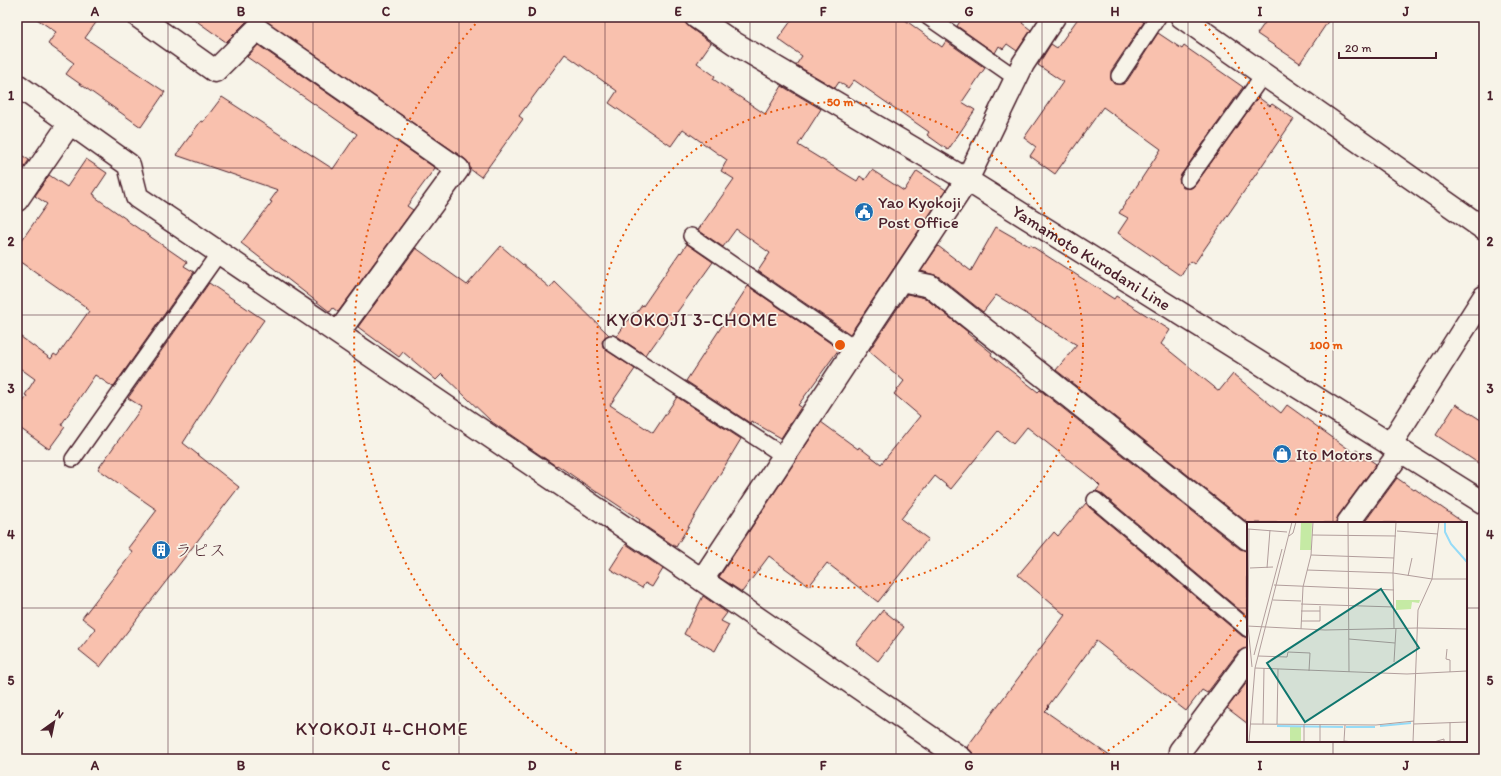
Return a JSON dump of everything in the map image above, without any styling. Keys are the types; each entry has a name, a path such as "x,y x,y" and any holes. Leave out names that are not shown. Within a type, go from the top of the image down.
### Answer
{"street":[{"path":"139,17 215,71 257,29 458,169 338,333"},
{"name":"Yamamoto Kurodani Line","path":"696,17 734,43 967,180 1484,503"},
{"path":"702,580 967,180 1022,64 1054,17"},
{"path":"1182,17 1484,229"},
{"path":"17,85 129,165 137,197 702,580 962,759"},
{"path":"17,200 70,123"},
{"path":"901,280 930,286 1247,538"},
{"path":"1349,522 1396,448 1484,297"},
{"path":"1180,751 1247,661"}],"lane":[{"path":"928,17 1016,78"},
{"path":"1119,76 1158,17"},
{"path":"1188,180 1264,74"},
{"path":"691,236 855,349"},
{"path":"74,459 219,253"},
{"path":"611,342 784,456"},
{"path":"1095,500 1247,628"}],"building":[{"path":"34,17 100,17 85,38 165,92 141,127 66,74 74,63 48,44 56,32"},
{"path":"191,17 254,17 248,20 226,42"},
{"path":"260,17 684,17 685,23 689,27 711,43 697,63 715,76 713,79 765,114 782,86 821,109 798,145 857,181 860,176 865,180 872,170 904,191 917,171 946,190 850,334 758,271 770,253 736,229 723,247 698,230 734,179 721,171 727,160 683,129 671,146 609,103 617,91 565,54 519,116 523,119 481,177 470,169 469,163 465,159"},
{"path":"794,17 901,17 942,47 946,41 985,68 962,102 975,110 948,150 927,135 929,132 854,80 848,88 839,82 835,88 796,65 802,56 778,39"},
{"path":"963,17 1026,17 1022,23 1031,30 1017,51 1007,44 1003,49 999,46 995,53 957,26"},
{"path":"1079,17 1136,17 1144,22 1111,71 1111,80 1114,84 1123,84 1127,81 1158,33 1182,49 1184,46 1243,87 1181,175 1179,179 1183,188 1191,188 1195,185 1258,97 1270,106 1272,104 1294,119 1194,264 1190,261 1181,276 1118,233 1128,218 1119,213 1161,149 1103,107 1055,174 1030,156 1036,147 1024,138 1063,82 1038,65 1051,44 1057,48"},
{"path":"1269,17 1331,17 1300,63 1257,34"},
{"path":"258,45 435,168 407,206 413,210 338,312 333,308 330,312 241,243 272,202 270,201 278,190 176,155 201,121 203,122 222,97 333,169 357,134 247,57"},
{"path":"17,152 29,160 17,178"},
{"path":"86,159 107,173 93,194 95,197 187,262 184,266 194,272 113,387 95,375 61,425 65,427 49,449 17,426 17,411 27,396 25,395 35,379 17,366 17,334 51,359 54,354 57,356 89,311 85,308 86,307 17,259 17,247 47,204 35,196 49,175 67,187"},
{"path":"996,227 1029,246 1030,245 1114,299 1116,296 1170,330 1161,344 1219,391 1233,374 1281,413 1287,405 1354,453 1356,450 1376,464 1338,516 1336,522 1247,522 1056,370 1077,345 996,295 983,312 938,276 921,271 938,246 971,271"},
{"path":"687,244 713,262 645,355 617,336 633,313 636,314 642,305 643,306"},
{"path":"501,246 550,288 555,282 609,335 604,338 602,342 603,347 635,369 610,405 653,433 677,397 741,439 676,547 639,522 640,520 557,465 556,466 492,422 442,374 436,380 403,352 399,357 358,327 416,248 467,285"},
{"path":"209,283 264,320 238,357 183,443 239,487 100,667 79,650 96,629 82,618 133,552 128,548 157,510 98,469 142,407 128,398"},
{"path":"748,286 839,349 798,405 801,407 781,438 751,421 750,423 686,381"},
{"path":"907,294 925,298 968,332 967,333 992,353 991,355 1038,392 1040,390 1240,549 1247,551 1247,616 1101,493 1096,491 1100,486 1094,480 1027,427 1013,444 998,431 951,489 935,476 901,519 928,539 878,602 827,563 809,586 769,556 742,592 719,577 821,422 858,449 859,447 881,464 920,416 894,394 904,381 869,351"},
{"path":"1456,404 1484,422 1484,467 1436,435"},
{"path":"1397,478 1463,522 1365,522"},
{"path":"1086,503 1242,636 1247,638 1247,648 1238,652 1207,693 1202,690 1186,711 1096,641 1045,711 1114,759 974,759 973,753 967,747 1065,615 1018,575 1054,532 1058,536"},
{"path":"626,544 663,569 652,587 645,583 642,588 610,569"},
{"path":"703,596 727,613 721,621 729,625 715,651 684,634"},
{"path":"883,610 904,627 878,661 856,644"},
{"path":"1247,682 1247,723 1227,708"}],"place":[{"name":"Yao Kyokoji Post Office","path":"864,212"},
{"name":"Ito Motors","path":"1282,454"},
{"name":"ラピス","path":"161,550"}],"district":[{"name":"KYOKOJI 3-CHOME","path":"692,320"},
{"name":"KYOKOJI 4-CHOME","path":"382,729"}]}
